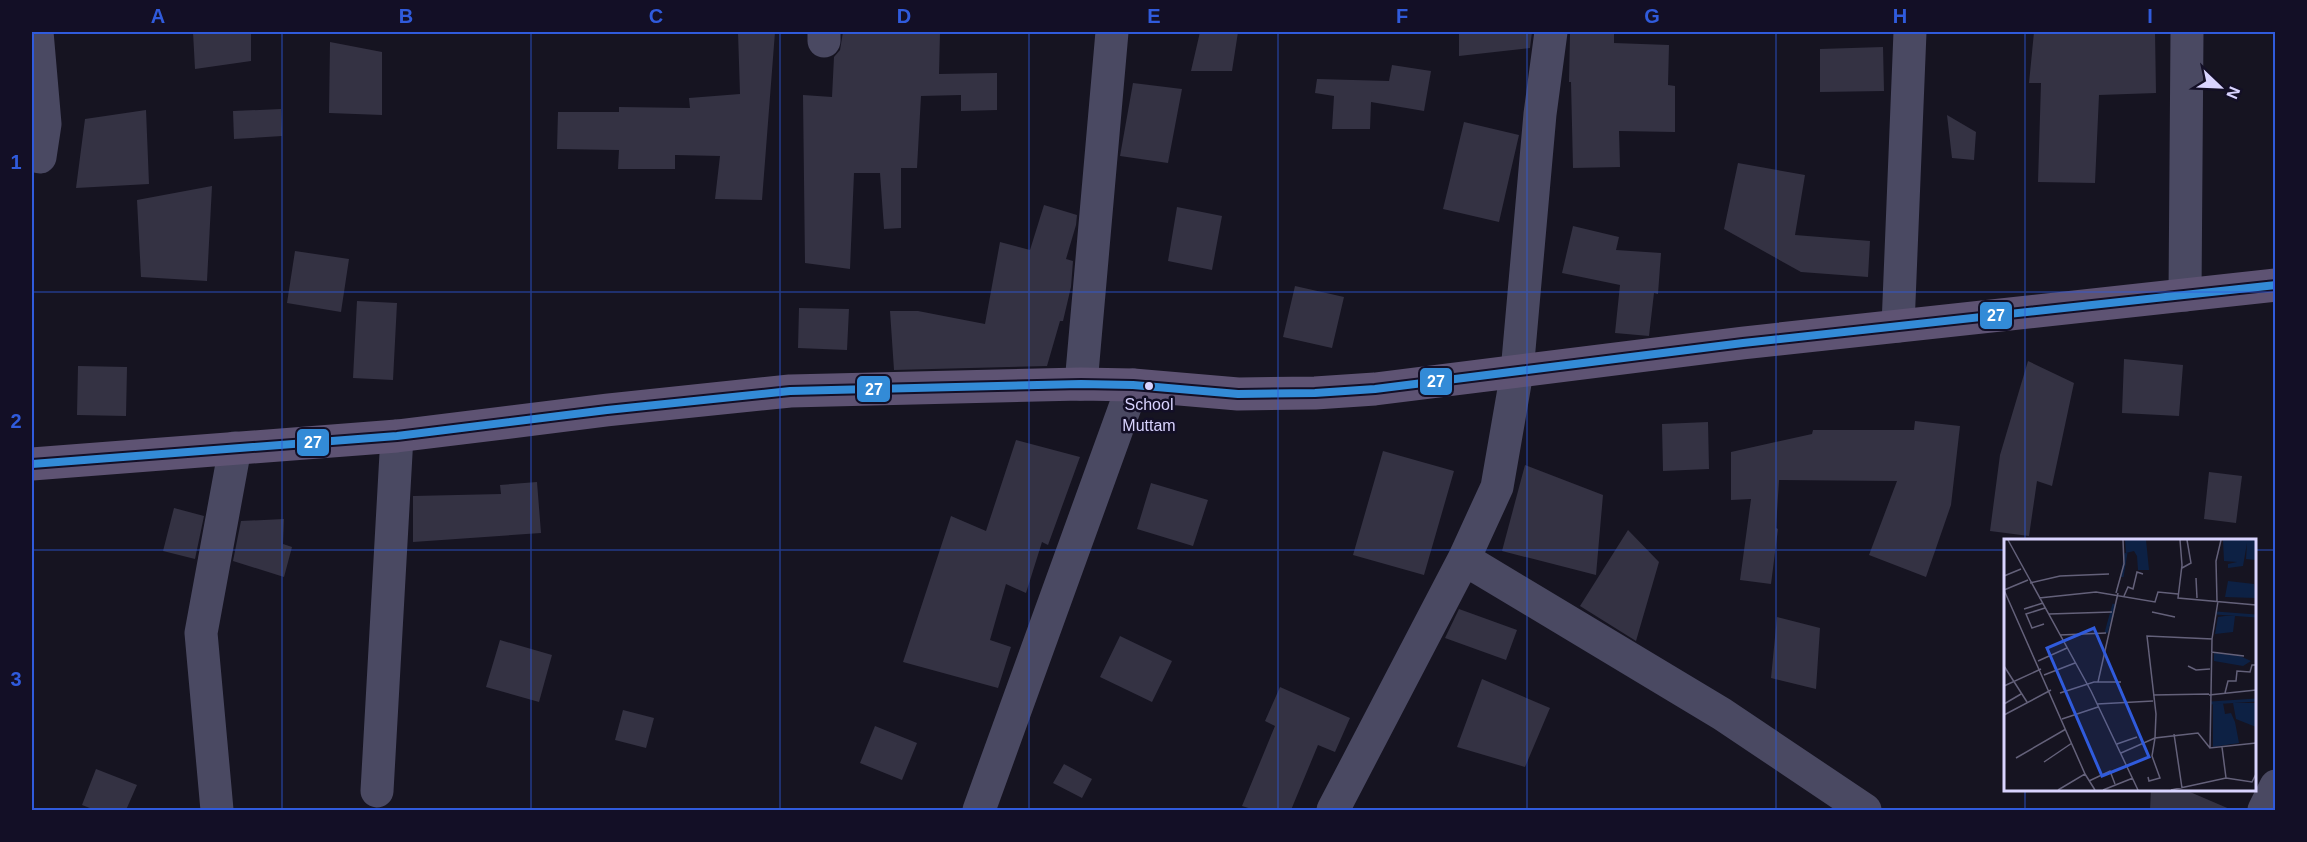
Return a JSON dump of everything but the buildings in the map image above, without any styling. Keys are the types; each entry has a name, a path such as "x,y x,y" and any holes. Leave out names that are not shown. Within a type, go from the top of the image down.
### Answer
{"main road":[{"path":"32,464 397,436 607,410 790,391 1080,384 1133,385 1238,394 1316,393 1375,389 1898,326 2276,285"}],"street":[{"path":"32,155 40,157 45,124 37,32"},
{"path":"1080,384 1112,32"},
{"path":"1333,810 1464,560 1497,487 1517,372 1540,114 1551,32"},
{"path":"1898,326 1910,32"},
{"path":"2185,295 2187,32"},
{"path":"979,810 1133,385"},
{"path":"377,791 397,436"},
{"path":"217,810 201,633 235,448"},
{"path":"1464,560 1722,714 1865,810"},
{"path":"2264,810 2276,786"}],"transit line":[{"name":"27","path":"32,464 397,436 607,410 790,391 1081,384 1133,385 1238,394 1315,393 1375,389 1743,343 2276,285"}],"place":[{"name":"School Muttam","path":"1149,386"}]}
